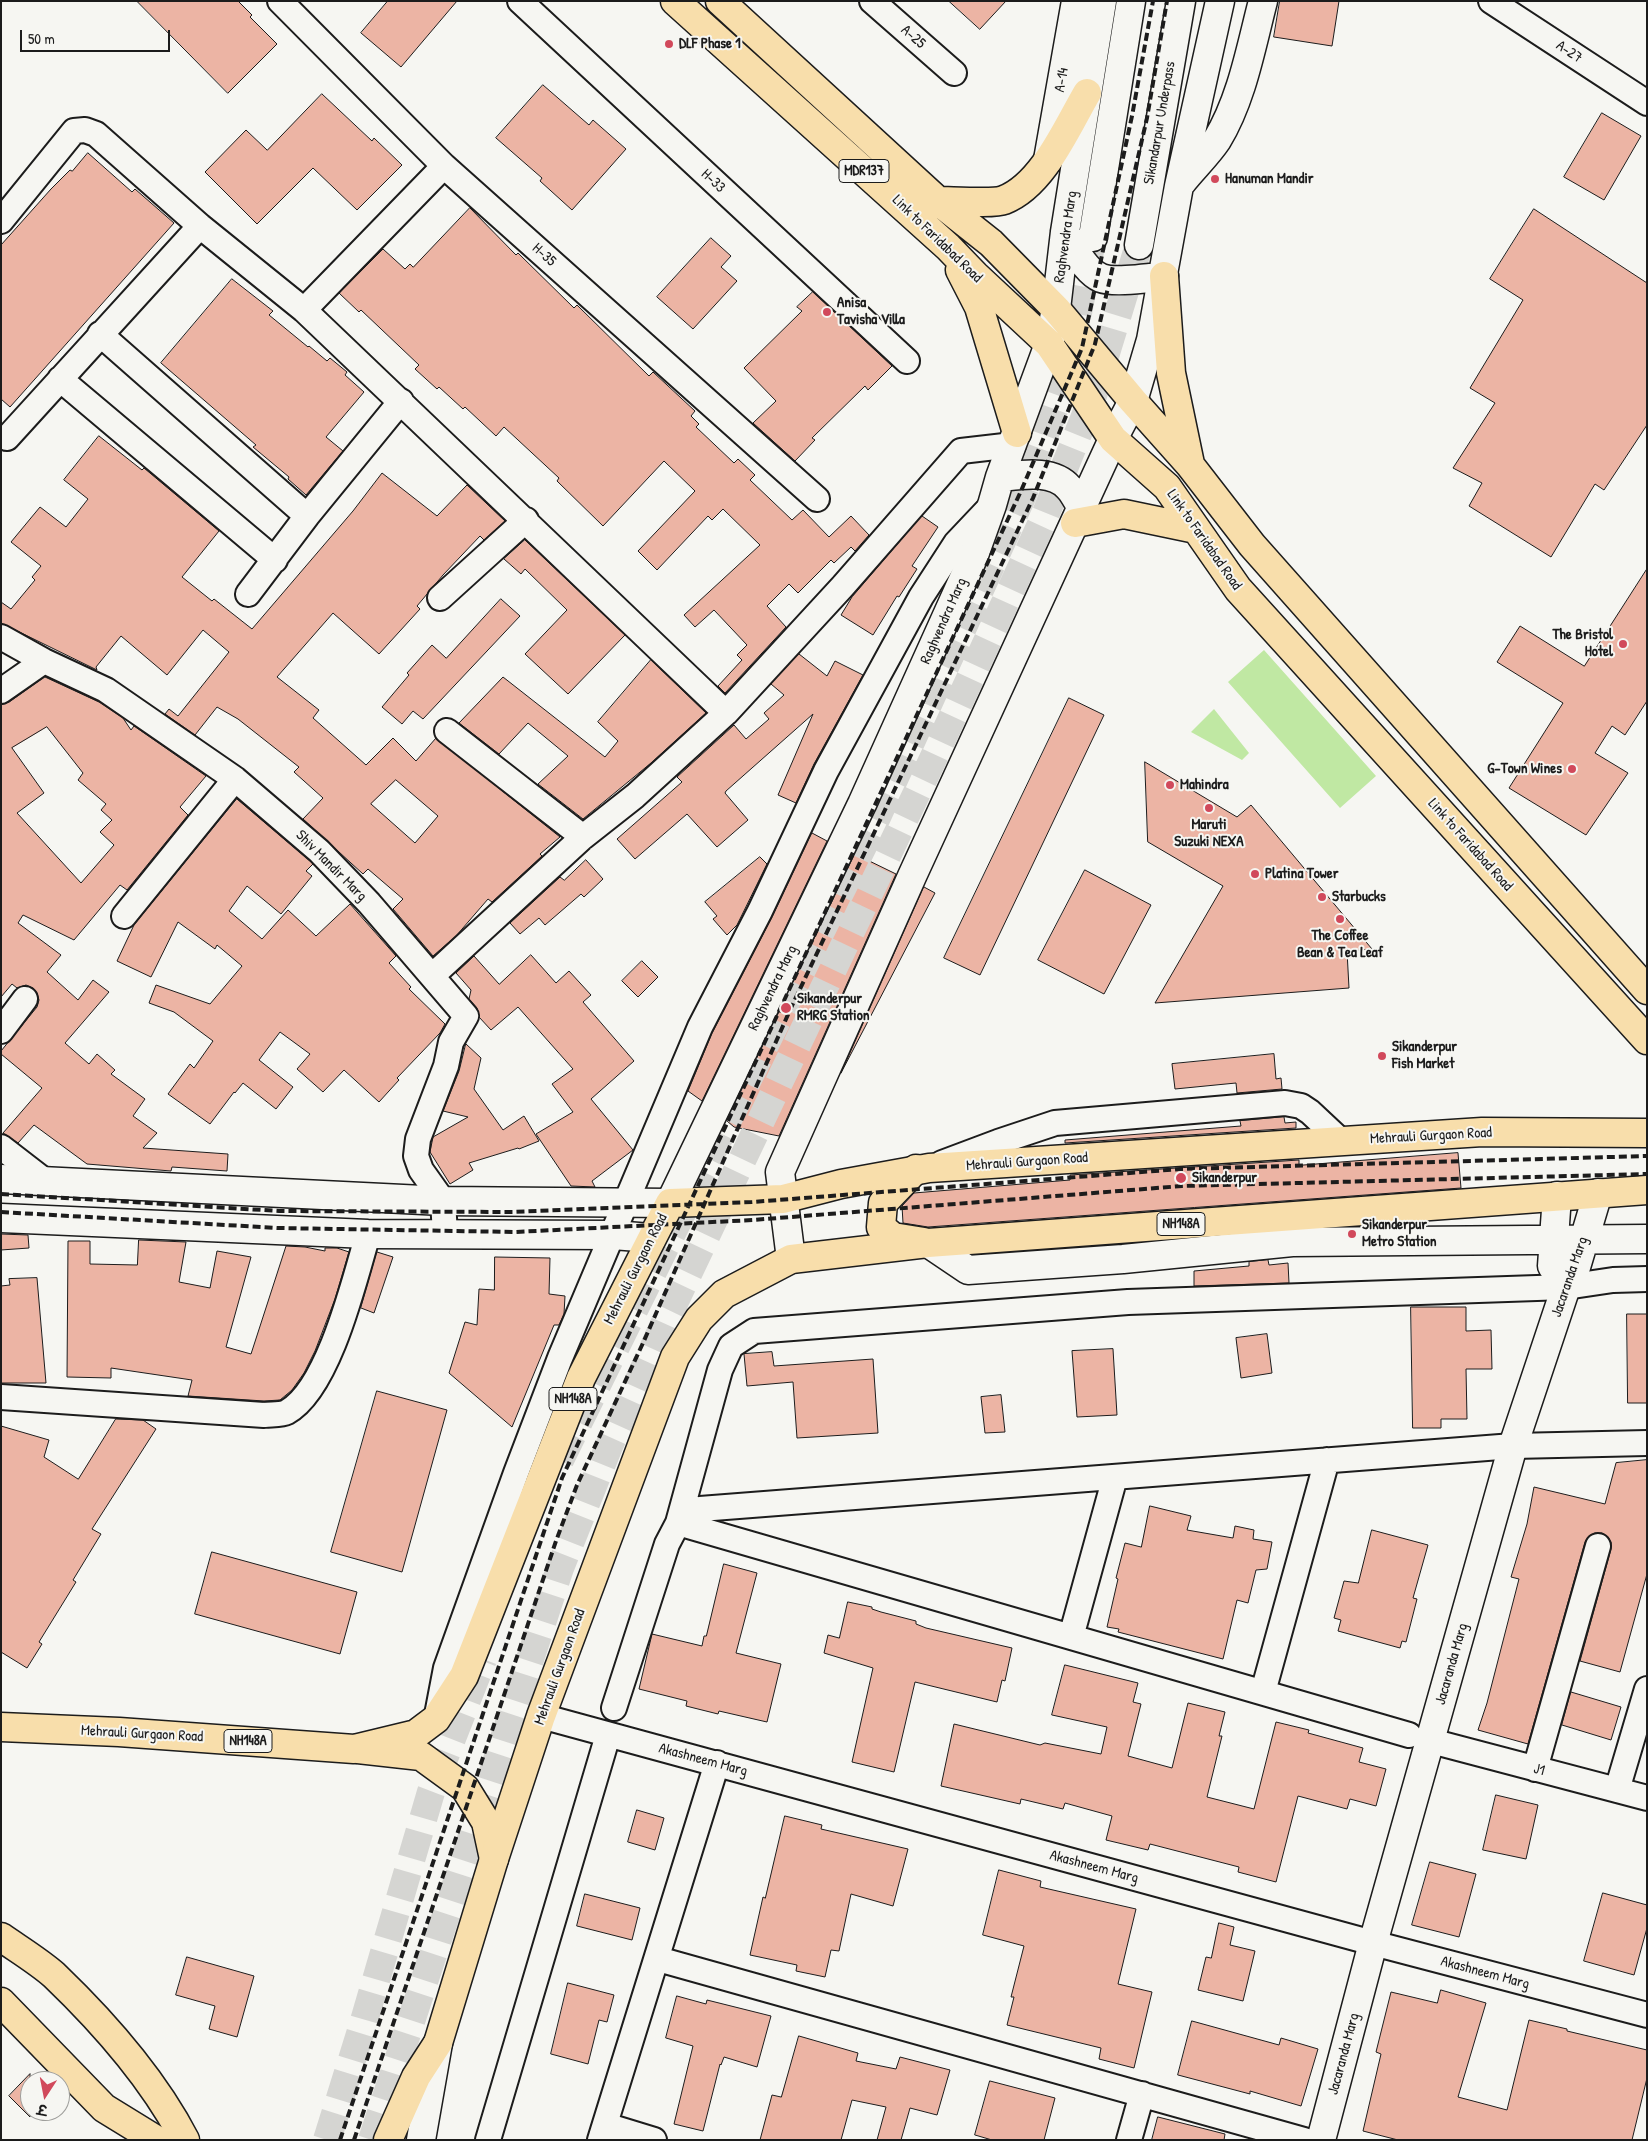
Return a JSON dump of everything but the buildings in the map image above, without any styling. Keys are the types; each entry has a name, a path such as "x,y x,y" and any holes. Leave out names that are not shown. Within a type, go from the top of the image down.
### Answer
{"main road":[{"name":"Link to Faridabad Road","path":"676,1 948,246 975,275 1049,344 1113,439 1167,486 1238,590 1647,1040"},
{"name":"Link to Faridabad Road","path":"720,1 938,201 991,243 1056,308 1132,401 1190,465 1252,544 1647,990"},
{"path":"938,201 1002,201 1016,193 1035,178 1048,160 1087,93"},
{"path":"948,246 979,307 1015,439"},
{"path":"1164,276 1171,373 1190,465"},
{"path":"1078,516 1124,514 1196,529"},
{"name":"Mehrauli Gurgaon Road","path":"1,1727 119,1732 354,1748 416,1734 436,1719 464,1676 582,1378 670,1203 783,1199 841,1184 922,1169 1482,1132 1647,1133"},
{"path":"922,1169 883,1203 881,1226 892,1237 928,1243"},
{"name":"Mehrauli Gurgaon Road","path":"388,2140 416,2077 438,2043 494,1859 542,1716 675,1357 699,1320 724,1294 792,1259 928,1243 1647,1190"},
{"path":"354,1748 421,1756 465,1788 486,1822 494,1859"},
{"path":"1,1937 53,1974 110,2034 169,2109 185,2140"},
{"path":"1,2002 104,2108 156,2140"}],"street":[{"name":"H-35","path":"280,1 444,166 817,499"},
{"name":"H-33","path":"520,1 907,361"},
{"name":"A-25","path":"872,1 954,73"},
{"name":"A-14","path":"1048,160 1076,1"},
{"name":"Raghvendra Marg","path":"670,1203 862,804 973,558 1000,477 1049,344 1102,1"},
{"path":"1093,237 1132,1"},
{"name":"Sikandarpur Underpass","path":"1139,245 1181,1"},
{"path":"792,1259 780,1172 913,874 1132,401 1151,340 1179,186 1220,1"},
{"path":"1179,186 1216,140 1234,104 1263,1"},
{"name":"A-27","path":"1491,1 1647,104"},
{"path":"1,221 74,131 85,130 96,134 200,226 304,310 526,520 726,714"},
{"path":"304,310 444,166"},
{"path":"7,438 200,226"},
{"path":"1065,232 1079,259 1101,278 1135,280 1164,276"},
{"path":"100,334 307,516"},
{"path":"60,379 275,560"},
{"path":"248,594 307,516 401,401"},
{"path":"432,976 583,837 635,796 726,714 843,586 960,451 1015,439"},
{"path":"1000,477 1032,473 1051,477 1069,486 1078,516"},
{"path":"436,1719 446,1668 468,1601 560,1358 627,1204 700,1027 782,866 826,771 921,597 956,543 992,505"},
{"path":"440,598 526,520"},
{"name":"Shiv Mandir Marg","path":"1,637 44,661 106,690 235,778 319,851 369,903 466,1016 451,1042 446,1066 418,1140 416,1156 422,1170 443,1201"},
{"path":"1,691 44,661"},
{"path":"446,731 583,837"},
{"path":"124,916 235,778"},
{"path":"1,1031 25,999"},
{"path":"922,1169 1055,1123 1285,1103 1301,1106 1310,1112 1340,1141"},
{"path":"1,1147 45,1181"},
{"path":"1,1179 443,1201 670,1203"},
{"name":"Jacaranda Marg","path":"1321,2140 1373,1943 1420,1738 1513,1446 1566,1287 1576,1267 1598,1193"},
{"path":"1557,1196 1552,1266 1566,1287"},
{"path":"443,1201 445,1234"},
{"path":"1,1218 368,1234 651,1238"},
{"path":"1,1397 264,1415 286,1412 300,1400 316,1381 340,1329 368,1234"},
{"path":"928,1243 968,1270 1123,1259 1292,1242 1647,1239"},
{"path":"614,1708 668,1544 678,1523 720,1370 731,1346 754,1331 1132,1302 1566,1287 1613,1280 1647,1279"},
{"path":"678,1523 700,1509 1513,1446 1647,1443"},
{"path":"1263,1692 1327,1460"},
{"path":"1071,1637 1115,1477"},
{"name":"J1","path":"678,1523 1420,1738 1647,1798"},
{"path":"1535,1769 1598,1546"},
{"path":"1617,1790 1647,1689"},
{"name":"Akashneem Marg","path":"542,1716 1647,2016"},
{"path":"488,2140 608,1735"},
{"path":"654,2140 602,2133 658,1959 717,1763"},
{"path":"658,1959 1304,2140"},
{"path":"421,2140 438,2043"},
{"path":"1129,2140 1142,2094"},
{"path":"104,2108 137,2140"}],"green space":[{"path":"1264,650 1376,776 1340,808 1228,682"},
{"path":"1214,709 1249,753 1242,760 1191,732"}],"tunnel":[{"path":"372,2140 560,1568 609,1446 667,1318 932,761 1044,518 1092,399 1139,245"},
{"path":"560,1460 872,828 1022,497 1065,380 1091,246"},
{"path":"327,2140 431,1792 483,1659"}],"railway":[{"path":"340,2140 562,1478 1021,491 1082,348 1132,116 1153,1"},
{"path":"354,2140 556,1541 577,1485 643,1343 790,1010 1033,498 1095,344 1147,118 1167,1"},
{"path":"1,1194 279,1211 513,1212 752,1202 1181,1169 1647,1156"},
{"path":"1,1212 278,1228 516,1232 753,1220 1182,1186 1647,1174"}],"place":[{"name":"DLF Phase 1","path":"669,44"},
{"name":"Hanuman Mandir","path":"1215,179"},
{"name":"Anisa Tavisha Villa","path":"827,312"},
{"name":"The Bristol Hotel","path":"1623,644"},
{"name":"G-Town Wines","path":"1572,769"},
{"name":"Mahindra","path":"1170,785"},
{"name":"Maruti Suzuki NEXA","path":"1209,808"},
{"name":"Platina Tower","path":"1255,874"},
{"name":"Starbucks","path":"1322,897"},
{"name":"The Coffee Bean & Tea Leaf","path":"1340,919"},
{"name":"Sikanderpur RMRG Station","path":"786,1008"},
{"name":"Sikanderpur Fish Market","path":"1382,1056"},
{"name":"Sikanderpur","path":"1181,1178"},
{"name":"Sikanderpur Metro Station","path":"1352,1234"}]}
